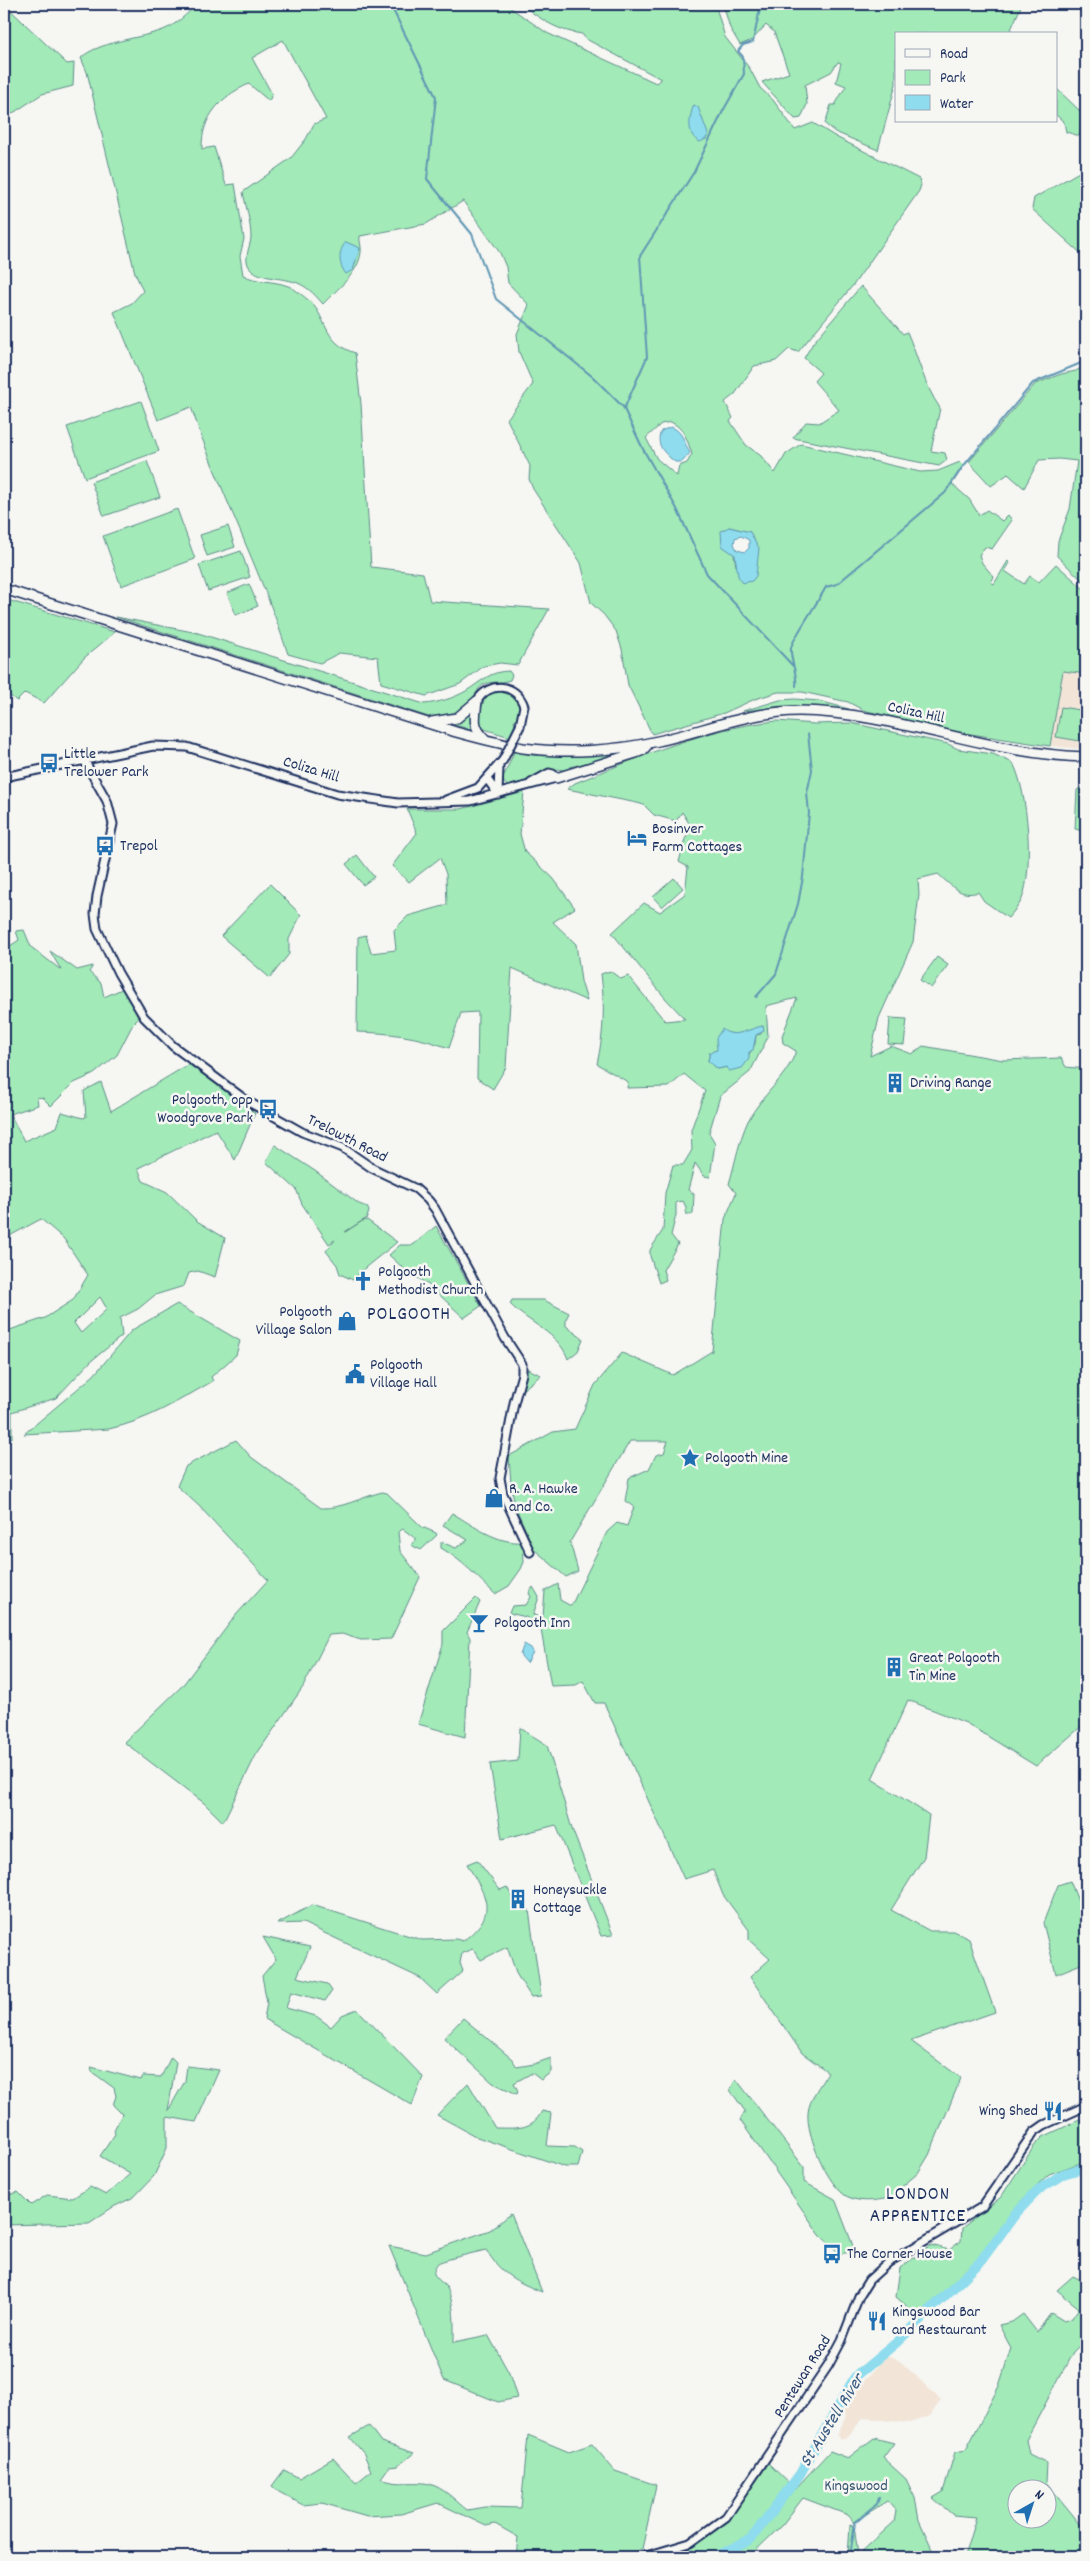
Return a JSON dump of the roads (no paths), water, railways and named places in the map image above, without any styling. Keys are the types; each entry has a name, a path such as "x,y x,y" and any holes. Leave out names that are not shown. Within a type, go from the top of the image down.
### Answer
{"highway":[{"path":"4,589 485,740 523,748 559,750 604,748 648,743"},
{"path":"426,722 447,721 457,718 477,701"},
{"path":"477,701 474,722 477,731 485,740"},
{"name":"Coliza Hill","path":"648,743 766,714 798,711 870,719 1026,751 1086,757"},
{"path":"556,778 636,753 643,750 648,743"}],"street":[{"path":"444,802 473,791 492,778 520,726 524,706 512,690 492,688 484,692 477,701"},
{"name":"Coliza Hill","path":"4,777 137,749 173,745 210,753 312,787 359,799 416,804 470,801 531,783 549,773 554,774 556,778"},
{"name":"Trelowth Road","path":"84,760 107,801 113,824 97,896 95,914 97,929 118,973 144,1017 173,1046 211,1077 247,1101 302,1132 343,1148 372,1168 416,1189 435,1209 505,1338 522,1364 522,1374 514,1403 500,1478 503,1494 530,1552"},
{"path":"492,778 498,794"},
{"name":"Pentewan Road","path":"643,2557 690,2543 726,2517 832,2360 844,2336 859,2296 879,2270 906,2251 978,2210 991,2197 1034,2132 1044,2125 1086,2106"}],"water":[{"path":"694,105 698,107 708,134 706,139 700,142 692,135 690,125"},
{"path":"346,242 360,248 353,270 346,274 343,270 340,253"},
{"path":"671,427 681,434 690,453 682,462 675,462 664,452 660,445 659,436 661,431"},
{"path":"729,527 750,532 759,548 756,576 752,581 743,583 738,576 735,555 722,546 721,531","holes":["741,536 749,540 749,548 745,552 737,550 734,544 735,538"]},
{"path":"763,1026 764,1031 756,1035 753,1050 749,1052 749,1059 742,1068 729,1071 727,1067 718,1069 708,1061 710,1052 717,1050 716,1038 722,1029 727,1032 737,1033"},
{"path":"524,1644 531,1648 533,1652 527,1663 520,1655"}],"waterway":[{"path":"390,4 436,97 427,179 472,234 496,299 593,377 624,408"},
{"path":"761,4 753,42 743,45 738,51 743,57 744,74 723,111 694,172 640,256 647,357 624,409 643,449 677,509 707,574 793,666"},
{"path":"796,686 792,644 826,587 837,584 945,493 961,469 1033,383 1086,361"},
{"path":"756,997 776,974 798,904 803,877 809,813 807,793 812,770 808,734"},
{"name":"St Austell River","path":"714,2557 751,2539 800,2474 855,2377 896,2343 980,2262 1016,2213 1038,2190 1063,2174 1086,2167"},
{"path":"850,2557 855,2523 877,2504 879,2498"}],"place":[{"name":"Little Trelower Park","path":"49,763"},
{"name":"Bosinver Farm Cottages","path":"637,838"},
{"name":"Trepol","path":"105,846"},
{"name":"Driving Range","path":"895,1083"},
{"name":"Polgooth, opp Woodgrove Park","path":"268,1109"},
{"name":"Polgooth Methodist Church","path":"363,1281"},
{"name":"Polgooth Village Salon","path":"347,1321"},
{"name":"Polgooth Village Hall","path":"355,1374"},
{"name":"Polgooth Mine","path":"690,1458"},
{"name":"R. A. Hawke and Co.","path":"494,1498"},
{"name":"Polgooth Inn","path":"479,1623"},
{"name":"Great Polgooth Tin Mine","path":"894,1667"},
{"name":"Honeysuckle Cottage","path":"518,1899"},
{"name":"Wing Shed","path":"1053,2111"},
{"name":"The Corner House","path":"832,2254"},
{"name":"Kingswood Bar and Restaurant","path":"877,2321"}],"district":[{"name":"POLGOOTH","path":"409,1315"},
{"name":"LONDON APPRENTICE","path":"918,2206"}],"park label":[{"name":"Kingswood","path":"856,2486"}]}
